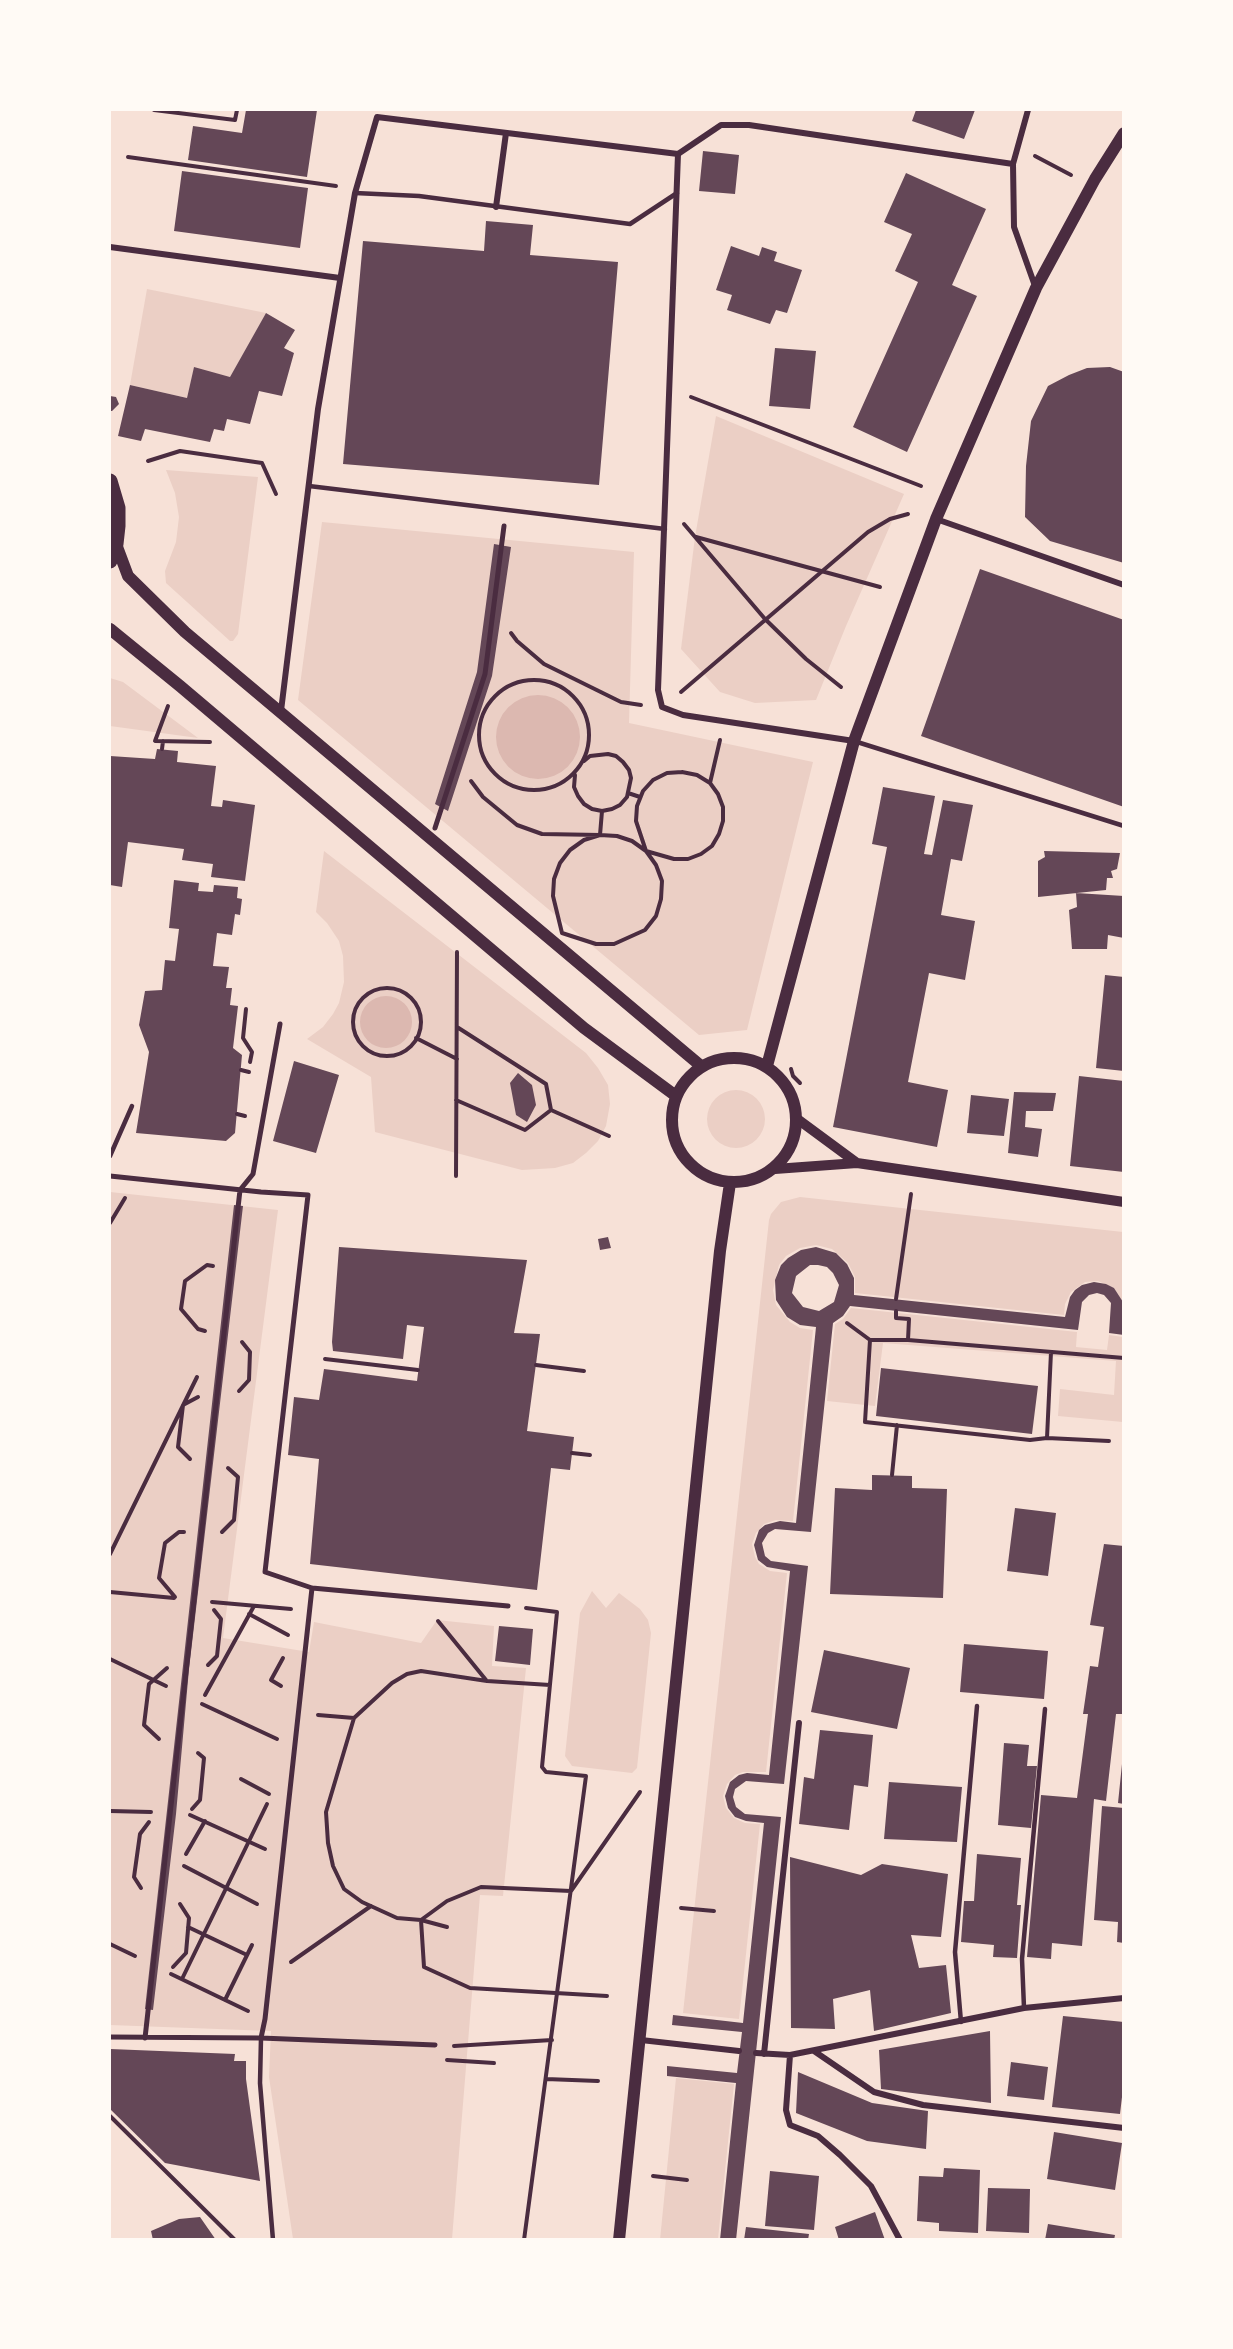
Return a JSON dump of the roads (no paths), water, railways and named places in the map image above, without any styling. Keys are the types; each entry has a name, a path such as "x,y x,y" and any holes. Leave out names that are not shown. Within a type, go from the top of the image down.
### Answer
{"main road":[{"path":"767,1066 854,741 936,519 1036,288 1095,180 1124,133"},
{"path":"110,481 118,508 116,544 110,561"},
{"path":"116,544 128,576 185,632 701,1066"},
{"path":"110,630 180,686 584,1028 676,1096"},
{"path":"735,1057 767,1066 781,1078 790,1093 796,1118 792,1145 775,1169 749,1181 730,1183 711,1179 694,1168 681,1153 673,1135 671,1116 676,1096 686,1079 701,1066 717,1059 735,1057"},
{"path":"619,2240 720,1251 730,1183"}],"street":[{"path":"1028,110 1013,164 1014,227 1036,288"},
{"path":"280,714 318,409 355,193 377,117 678,154 721,125 749,125 1013,164"},
{"path":"496,207 506,133"},
{"path":"678,154 658,690 662,707 683,715 854,741"},
{"path":"110,247 340,278"},
{"path":"936,519 1124,585"},
{"path":"435,828 485,674 504,526"},
{"path":"145,2038 155,1966 240,1190 253,1174 280,1024"},
{"path":"796,1118 857,1163"},
{"path":"775,1169 857,1163 1124,1202"},
{"path":"110,1176 308,1195 265,1572 312,1588 508,1606"},
{"path":"261,2038 265,2019 312,1588"},
{"path":"764,2054 799,1723"},
{"path":"756,2053 790,2055 1024,2008 1124,1998"},
{"path":"110,2037 261,2038 435,2045"},
{"path":"641,2040 740,2051"},
{"path":"814,2051 874,2092 923,2105 1124,2128"},
{"path":"790,2055 786,2110 790,2125 818,2136 871,2186 900,2240"}],"lane":[{"path":"355,193 419,196 630,224 677,193"},
{"path":"309,486 665,529"},
{"path":"854,741 1124,826"},
{"path":"110,1156 132,1106"},
{"path":"961,2022 955,1952 977,1706"},
{"path":"1024,2008 1022,1959 1045,1709"},
{"path":"261,2038 260,2083 273,2240"}]}
